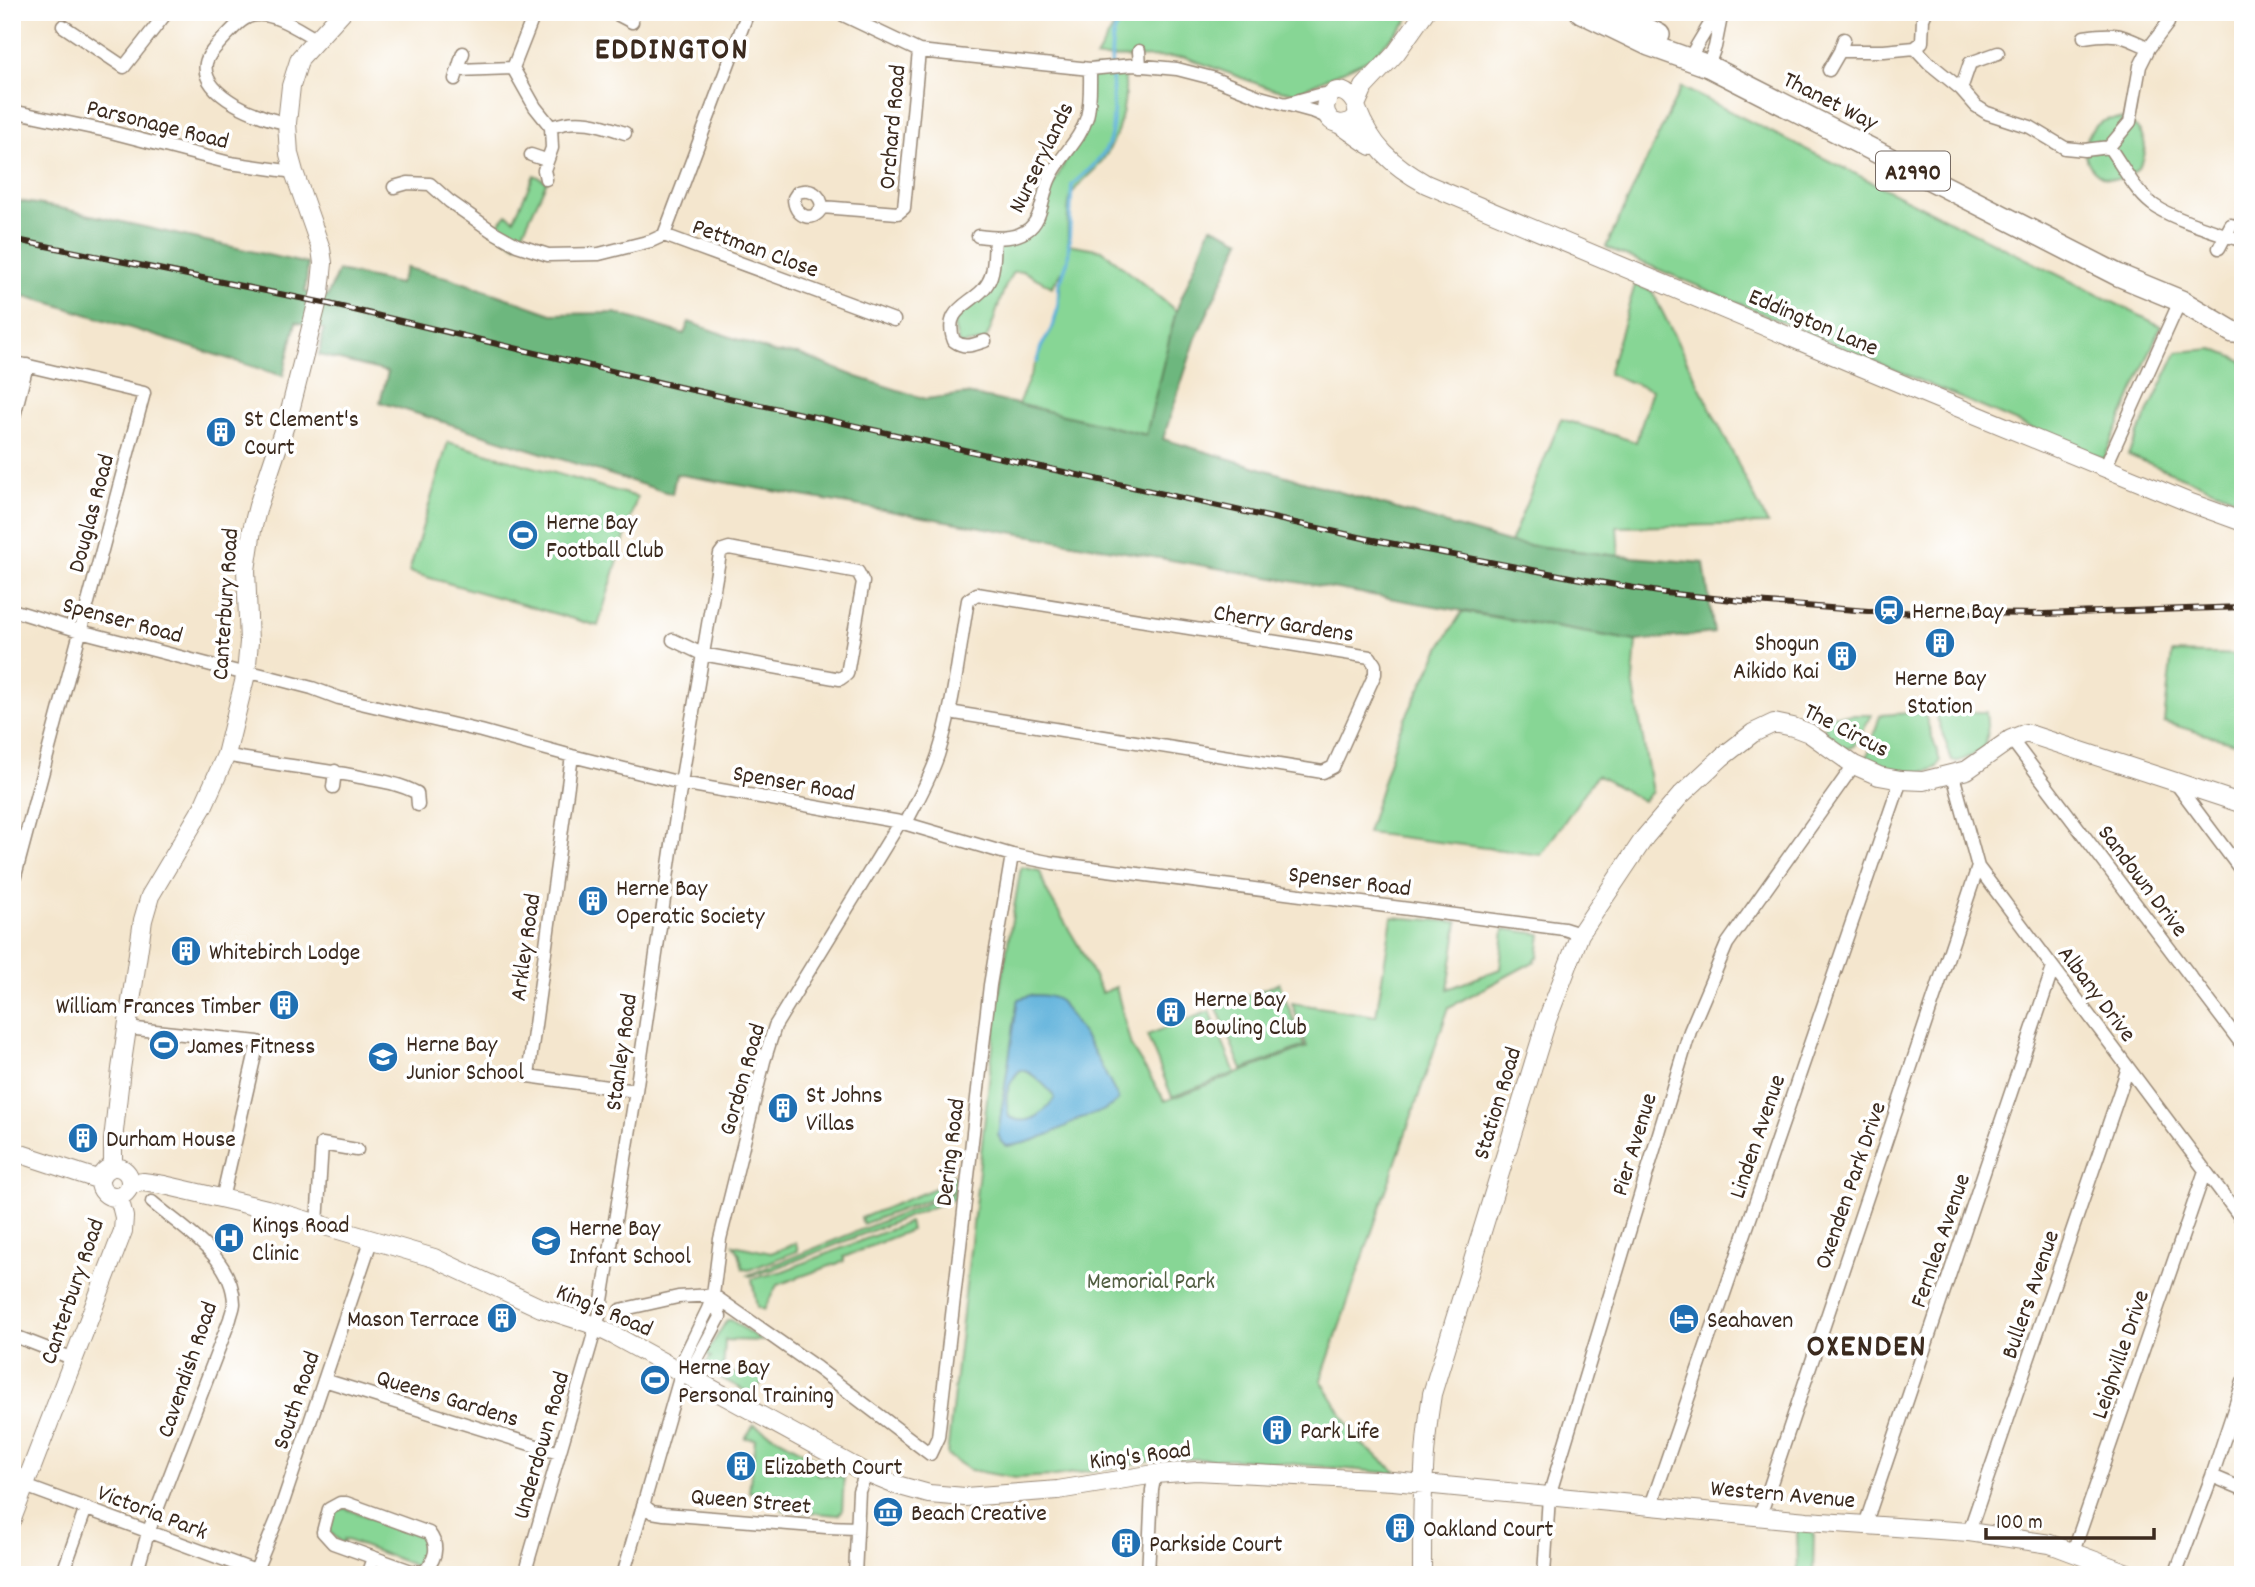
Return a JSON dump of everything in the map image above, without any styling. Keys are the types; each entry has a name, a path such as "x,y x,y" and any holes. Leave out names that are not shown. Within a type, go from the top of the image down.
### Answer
{"main road":[{"name":"Thanet Way","path":"1581,12 1627,35 1697,60"},
{"name":"Thanet Way","path":"1614,12 1697,60 2118,275 2176,310 2238,334"},
{"name":"Thanet Way","path":"2118,275 2181,301 2238,334"}],"street":[{"path":"63,26 124,66 167,12"},
{"name":"Canterbury Road","path":"113,1166 113,1140 143,920 150,896 203,807 226,755 246,674 248,551 258,506 291,407 314,320 322,273 321,249 289,154 289,98 300,58 342,12"},
{"path":"535,12 513,68 534,107 551,127 552,148 544,170 546,179"},
{"path":"613,12 632,22"},
{"path":"664,235 748,12"},
{"name":"Eddington Lane","path":"837,12 919,51 1090,69 1140,66 1177,69 1212,78 1334,121 1361,141 1377,148"},
{"path":"1386,64 1352,81 1331,96 1326,104 1326,114 1334,121 1344,124 1353,119 1364,87 1386,64 1425,12"},
{"path":"1829,70 1842,45 1884,51 1915,48 1922,42 1926,12"},
{"path":"1915,48 1976,106 1987,113 2030,127 2065,148 2085,150 2109,147 2130,122 2140,66 2149,48 2168,23 2169,12"},
{"path":"287,123 265,118 215,89 206,73 207,58 238,23 254,14 283,22 316,39"},
{"path":"1697,60 1715,47 1721,14"},
{"path":"1697,60 1709,26 1721,14"},
{"path":"2084,37 2120,34 2149,48"},
{"name":"Orchard Road","path":"822,207 898,213 904,208 919,51"},
{"path":"1139,51 1140,66"},
{"path":"463,52 457,75 513,68"},
{"path":"1961,89 1970,64 1998,53"},
{"name":"Nurserylands","path":"978,236 995,238 1017,235 1034,224 1049,179 1077,139 1086,120 1090,69"},
{"path":"1285,104 1318,94 1338,93 1350,95 1357,106"},
{"name":"Eddington Lane","path":"1357,106 1364,129 1377,148 1405,173 1456,198 2209,511 2243,522"},
{"name":"Parsonage Road","path":"12,111 107,131 230,163 294,172"},
{"path":"551,127 566,121 581,121 625,134"},
{"path":"2109,147 2152,205 2168,213 2228,230 2243,241"},
{"path":"531,155 547,160"},
{"name":"Pettman Close","path":"394,187 408,183 430,184 492,231 517,245 548,255 599,254 651,241 664,235 877,307 894,320"},
{"path":"2219,248 2228,230"},
{"name":"Nurserylands","path":"985,341 965,347 959,345 954,341 950,326 960,308 984,289 991,277 995,238"},
{"path":"2105,468 2176,310"},
{"path":"12,362 27,365 12,424"},
{"name":"Douglas Road","path":"12,887 144,393 27,365"},
{"path":"673,640 702,654 840,679 847,674 862,576 858,572 845,569 729,548 723,550 720,554 702,654"},
{"name":"Cherry Gardens","path":"903,822 925,787 938,755 949,712 968,600 977,594 1370,657 1375,665 1375,674 1333,767 1323,772 949,712"},
{"name":"Spenser Road","path":"12,610 80,631 246,674 269,677 339,698 481,731 681,783 903,822 1012,855 1053,863 1564,929 1580,934"},
{"name":"Stanley Road","path":"597,1327 636,1091 702,654"},
{"name":"The Circus","path":"1774,723 1809,733 1854,765 1879,776 1901,780 1923,781 1953,775 1977,764 2011,738"},
{"name":"Station Road","path":"1422,1575 1426,1427 1432,1394 1547,1020 1580,934 1644,837 1681,795 1753,733 1774,723"},
{"path":"2011,738 2026,733 2243,804"},
{"name":"Sandown Drive","path":"2011,738 2243,1046"},
{"path":"226,755 264,763 335,771 404,786 416,793 418,805"},
{"name":"Arkley Road","path":"572,756 528,1076 636,1091"},
{"name":"Pier Avenue","path":"1544,1575 1549,1496 1689,1031 1727,944 1854,765"},
{"path":"333,787 335,771"},
{"name":"Albany Drive","path":"1953,775 1978,867 2243,1221"},
{"name":"Linden Avenue","path":"1651,1506 1901,780"},
{"path":"2174,782 2243,873"},
{"name":"Gordon Road","path":"682,1371 695,1363 720,1317 713,1295 720,1239 775,1026 903,822"},
{"name":"Dering Road","path":"713,1295 817,1368 930,1454 938,1437 990,985 1012,855"},
{"name":"Oxenden Park Drive","path":"1760,1516 1978,867"},
{"name":"Fernlea Avenue","path":"1865,1525 2053,968"},
{"path":"127,1028 258,1042 222,1199"},
{"name":"Bullers Avenue","path":"1969,1532 2128,1069"},
{"path":"317,1224 322,1144 357,1150"},
{"path":"12,1151 100,1180"},
{"path":"113,1166 128,1172 125,1190 107,1195 101,1188 100,1180 106,1170 113,1166"},
{"name":"Leighville Drive","path":"2073,1552 2205,1171"},
{"name":"King's Road","path":"125,1190 143,1182 164,1185 267,1209 433,1258 541,1308 597,1327 866,1472 893,1484 929,1494 965,1497 1058,1490 1156,1474 1196,1471 1423,1484"},
{"name":"Canterbury Road","path":"12,1519 122,1231 125,1190"},
{"name":"Cavendish Road","path":"136,1575 148,1533 234,1304 224,1270 208,1249 152,1202"},
{"name":"South Road","path":"258,1573 372,1238"},
{"path":"621,1310 678,1297 713,1295"},
{"name":"Underdown Road","path":"524,1575 597,1327"},
{"path":"12,1335 74,1359"},
{"path":"623,1575 682,1371"},
{"name":"Queens Gardens","path":"324,1380 559,1453"},
{"path":"2175,1575 2243,1382"},
{"path":"855,1575 859,1491 866,1472"},
{"path":"1148,1575 1152,1490 1156,1474"},
{"path":"2211,1476 2243,1489"},
{"name":"Western Avenue","path":"1423,1484 1760,1516 1969,1532 2050,1544 2133,1575"},
{"name":"Victoria Park","path":"25,1486 258,1573"},
{"path":"346,1503 429,1533 435,1541 436,1552 431,1565 424,1572 411,1571 373,1558 333,1543 327,1538 323,1525 329,1509 346,1503"},
{"name":"Queen Street","path":"643,1505 652,1512 664,1514 857,1528"},
{"path":"62,1575 86,1508"},
{"path":"366,1575 373,1558"}],"green space":[{"path":"1122,12 1410,12 1406,23 1371,58 1295,93 1269,88 1185,57 1096,58"},
{"path":"1123,66 1124,104 1117,131 1107,154 1077,187 1069,200 1068,244 1102,250 1176,311 1147,435 1018,404 1042,346 1054,325 1062,271 1052,287 1023,271 1013,272 985,341 959,345 952,319 984,289 995,238 1017,235 1040,211 1086,120 1090,69"},
{"path":"1681,87 2161,326 2104,459 1606,247"},
{"path":"2115,119 2132,124 2140,132 2145,149 2140,166 2132,174 2115,179 2098,174 2090,166 2085,149 2090,132 2098,124"},
{"path":"534,175 547,181 517,245 492,231 507,214 514,219"},
{"path":"12,200 60,208 308,264 305,292 327,297 338,271 399,284 406,268 450,278 552,314 615,313 684,334 689,322 775,353 799,354 857,377 926,399 966,394 1146,435 1176,311 1211,226 1241,240 1196,338 1163,439 1510,543 1704,563 1714,633 1636,641 676,474 672,494 380,402 388,372 319,355 324,329 296,322 283,376 12,293"},
{"path":"1635,285 1652,291 1768,524 1617,527 1619,556 1510,543 1561,419 1636,442 1652,390 1608,374"},
{"path":"2213,349 2243,361 2243,501 2128,455 2177,352"},
{"name":"Herne Bay Football Club","path":"448,442 637,497 598,626 409,572"},
{"path":"1462,612 1636,641 1633,681 1652,792 1643,801 1597,775 1541,855 1367,833 1399,731 1442,644"},
{"path":"2172,653 2243,655 2243,746 2164,722"},
{"path":"1924,712 1940,761 1937,767 1913,773 1871,764 1867,758 1880,715"},
{"path":"1935,712 1986,712 1985,744 1968,757 1957,762 1952,760"},
{"path":"1872,715 1854,746 1846,749 1832,740 1827,733 1825,717"},
{"name":"Memorial Park","path":"1021,867 1040,871 1046,890 1102,993 1116,987 1131,1046 1165,1101 1307,1047 1292,1003 1376,1016 1392,917 1458,922 1448,989 1500,969 1504,929 1541,934 1535,961 1449,1007 1321,1380 1358,1441 1399,1474 1243,1459 1166,1459 1055,1476 1015,1478 970,1470 947,1455 998,1001"},
{"path":"1279,983 1304,1046 1242,1070 1217,1008"},
{"path":"1210,1011 1235,1073 1172,1097 1147,1035"},
{"path":"951,1174 958,1180 959,1187 956,1189 863,1224 861,1218 938,1187"},
{"path":"955,1192 959,1193 956,1198 774,1269 748,1275"},
{"path":"909,1222 911,1230 844,1257 844,1261 777,1285 764,1310 757,1307 752,1279 783,1271"},
{"path":"796,1243 798,1251 749,1270 743,1269 734,1245 771,1253"},
{"path":"727,1320 762,1341 725,1340 723,1373 767,1375 753,1395 702,1368 711,1357 706,1354"},
{"path":"754,1425 818,1460 817,1474 844,1477 842,1511 838,1515 782,1510 783,1496 749,1492 755,1439 745,1438"},
{"path":"344,1508 427,1538 431,1549 427,1563 416,1568 344,1539 343,1544 327,1530 332,1511"},
{"path":"1797,1527 1814,1529 1813,1575 1798,1575"}],"water":[{"path":"1043,995 1061,1002 1093,1050 1118,1101 1043,1137 1006,1146 998,1134 1018,999","holes":["1020,1070 1039,1081 1055,1098 1041,1114 1030,1120 1017,1120 1009,1117 1007,1098 1012,1081"]}],"waterway":[{"path":"1037,362 1041,347 1053,326 1058,307 1059,285 1068,260 1072,185 1101,157 1112,131 1111,63 1114,33 1119,23 1137,12"}],"railway":[{"path":"12,239 329,304 679,387 1368,539 1586,580 1665,593 1881,612 2043,614 2243,607"}],"place":[{"name":"St Clement's Court","path":"221,432"},
{"name":"Herne Bay Football Club","path":"523,535"},
{"name":"Herne Bay","path":"1889,610"},
{"name":"Herne Bay Station","path":"1940,643"},
{"name":"Shogun Aikido Kai","path":"1842,656"},
{"name":"Herne Bay Operatic Society","path":"593,901"},
{"name":"Whitebirch Lodge","path":"186,951"},
{"name":"William Frances Timber","path":"284,1005"},
{"name":"Herne Bay Bowling Club","path":"1171,1012"},
{"name":"James Fitness","path":"164,1045"},
{"name":"Herne Bay Junior School","path":"383,1057"},
{"name":"St Johns Villas","path":"783,1108"},
{"name":"Durham House","path":"83,1138"},
{"name":"Kings Road Clinic","path":"229,1238"},
{"name":"Herne Bay Infant School","path":"546,1241"},
{"name":"Mason Terrace","path":"502,1318"},
{"name":"Seahaven","path":"1684,1319"},
{"name":"Herne Bay Personal Training","path":"655,1380"},
{"name":"Park Life","path":"1277,1430"},
{"name":"Elizabeth Court","path":"741,1466"},
{"name":"Beach Creative","path":"888,1512"},
{"name":"Oakland Court","path":"1400,1528"},
{"name":"Parkside Court","path":"1126,1543"}],"district":[{"name":"EDDINGTON","path":"672,47"},
{"name":"OXENDEN","path":"1867,1344"}]}
